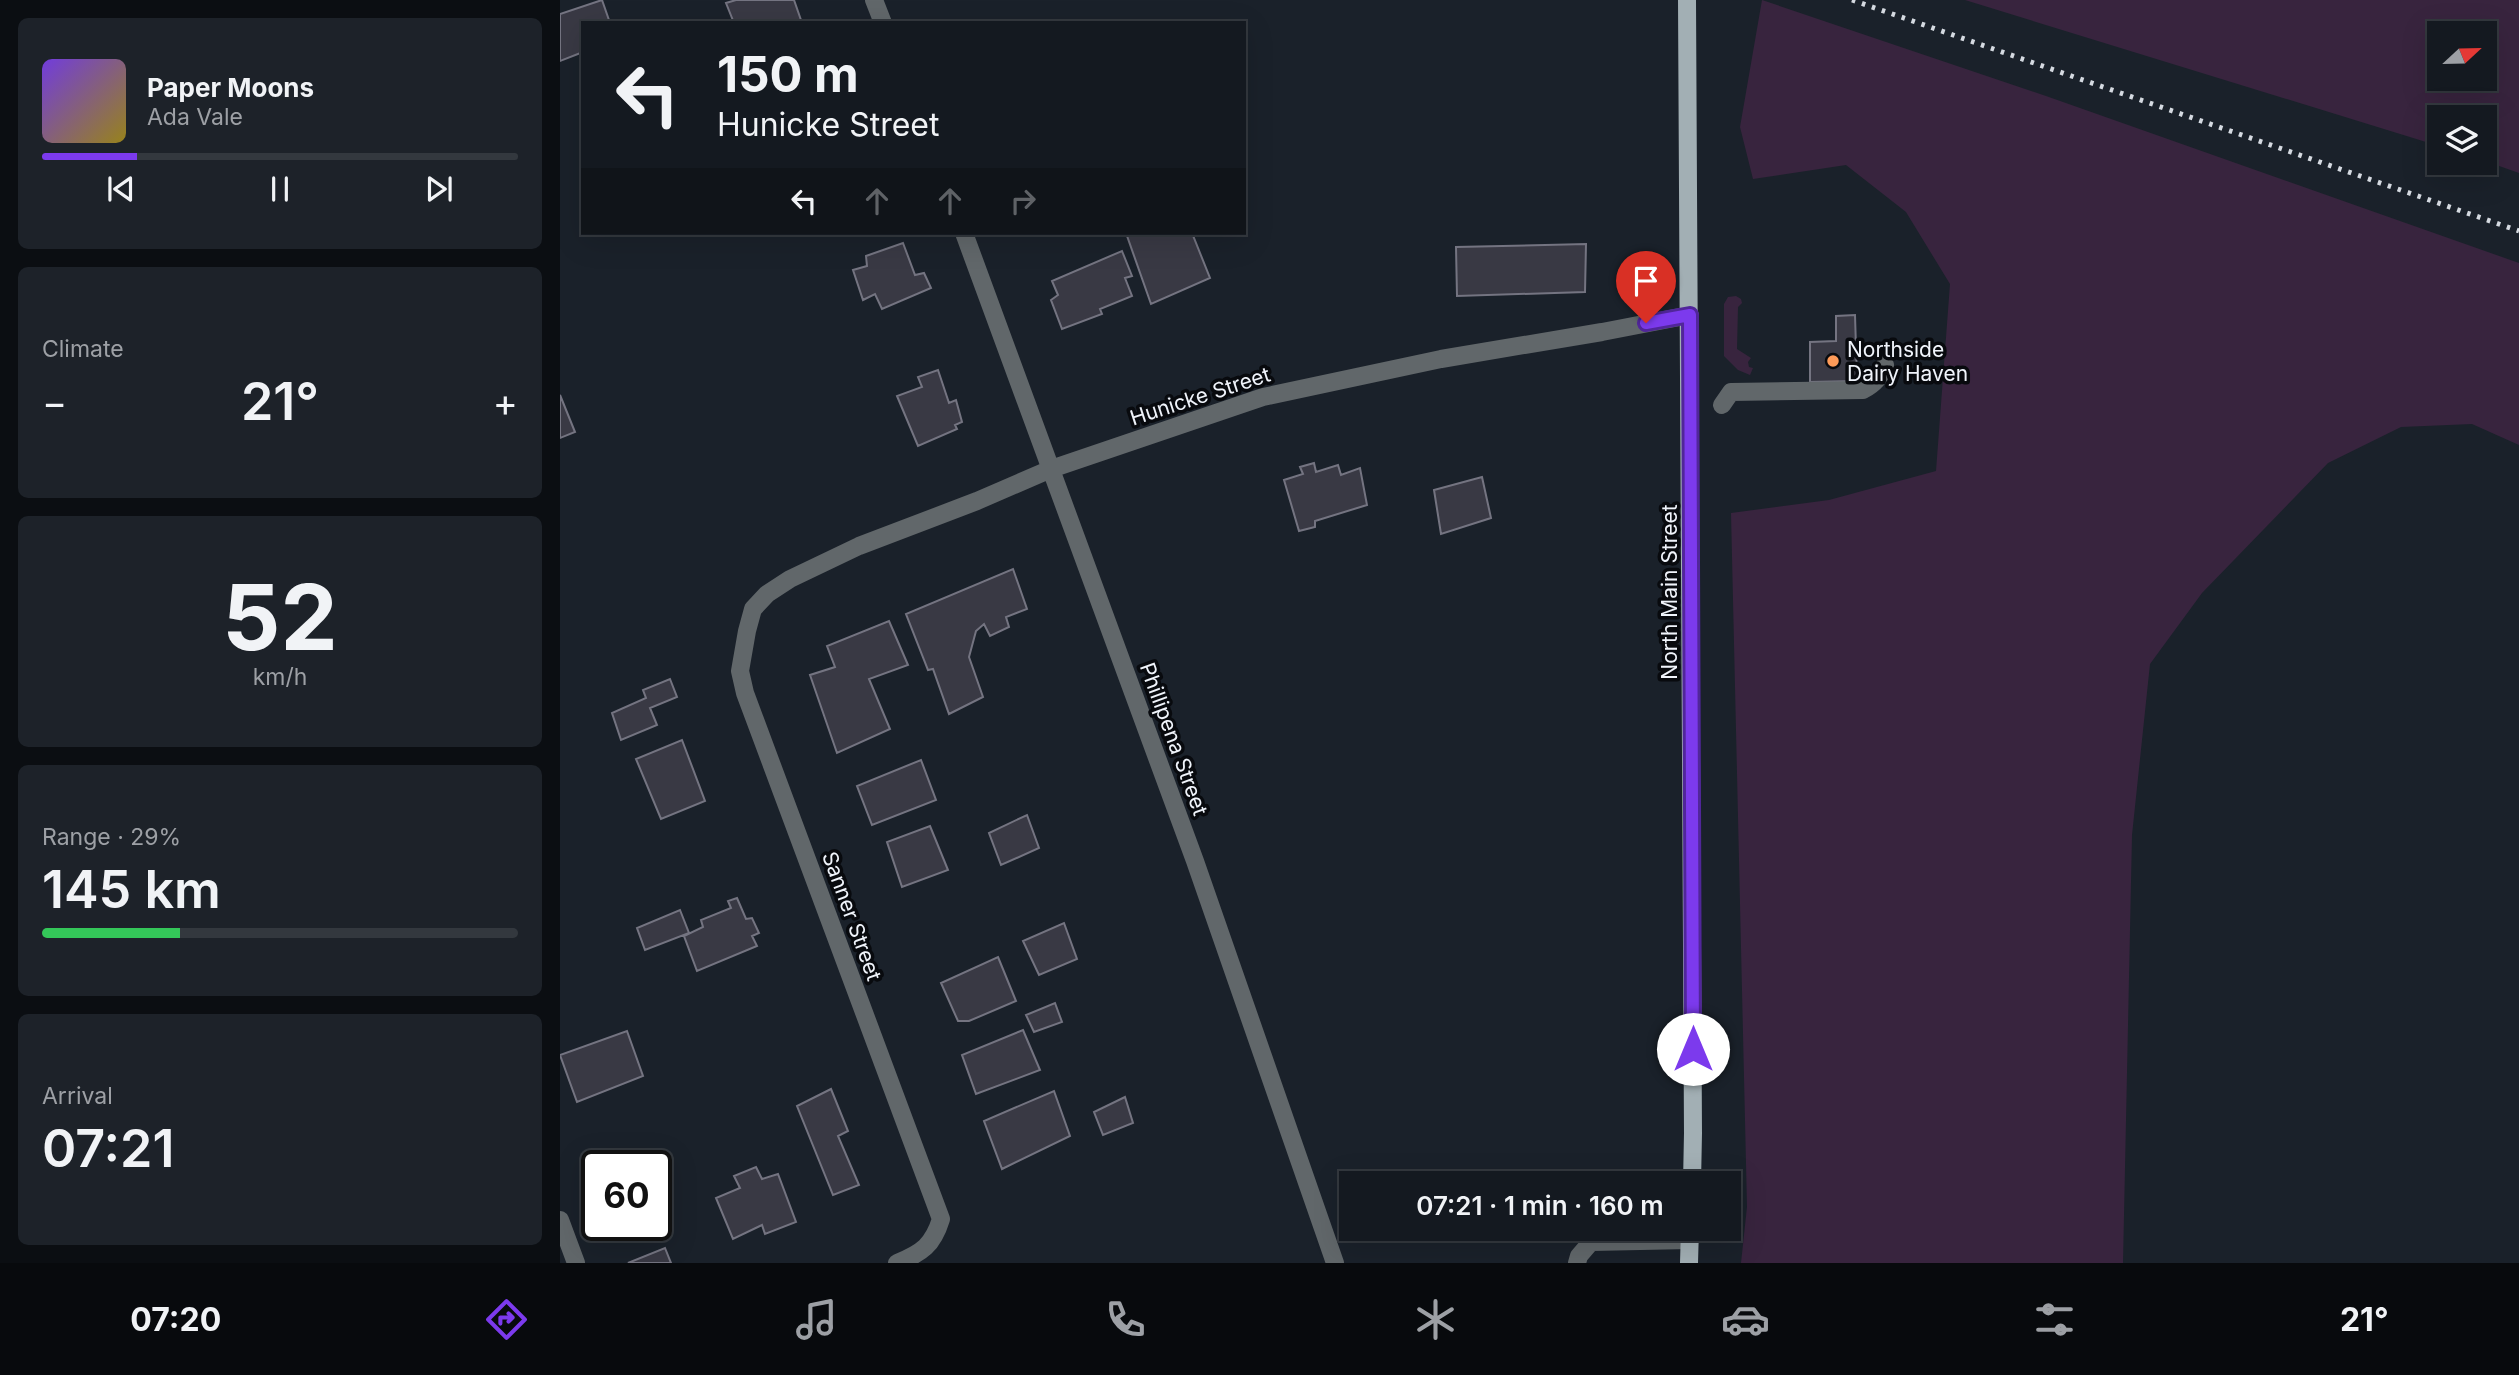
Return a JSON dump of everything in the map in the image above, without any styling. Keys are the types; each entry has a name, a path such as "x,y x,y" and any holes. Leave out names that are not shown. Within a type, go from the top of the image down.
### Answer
{"main road":[{"name":"North Main Street","path":"1687,0 1692,1171"},
{"path":"1689,1263 1690,1241"}],"street":[{"path":"874,0 882,21"},
{"name":"Phillipena Street","path":"965,235 1195,861 1335,1263"},
{"name":"Hunicke Street","path":"753,609 767,594 790,579 859,547 1051,469 1263,397 1441,359 1690,315"},
{"path":"1722,405 1731,392 1863,390 1873,385 1885,365"},
{"name":"Sanner Street","path":"753,609 740,671 745,693 940,1219 936,1236 922,1251 897,1263"},
{"path":"560,1220 576,1263"},
{"path":"1577,1263 1583,1249 1591,1242 1603,1241"}],"shaded area":[{"path":"1762,0 2046,96 2519,263 2519,445 2472,424 2401,427 2328,463 2202,593 2150,664 2132,835 2123,1263 1741,1263 1747,1207 1731,513 1829,500 1936,471 1950,284 1906,212 1846,165 1753,179 1740,127"},
{"path":"1965,0 2519,0 2519,173 2497,165 2497,105 2427,105 2427,142"},
{"path":"1736,296 1742,303 1738,307 1737,349 1751,358 1748,362 1749,367 1753,368 1750,375 1738,370 1724,356 1724,304 1728,297"}],"building":[{"path":"602,0 609,21 581,21 581,53 560,61 560,14"},
{"path":"736,0 794,0 801,21 733,21 726,3"},
{"path":"1127,235 1193,235 1210,278 1151,304"},
{"path":"903,243 915,275 924,273 931,288 882,309 875,294 863,300 853,270 867,266 866,256"},
{"path":"1586,244 1585,292 1457,296 1456,247"},
{"path":"1122,251 1132,276 1125,278 1132,296 1100,309 1102,314 1062,329 1051,300 1058,295 1052,281"},
{"name":"Northside Dairy Haven","path":"1855,315 1857,381 1810,382 1810,342 1836,341 1836,316"},
{"path":"938,370 949,403 956,400 962,422 955,425 957,429 918,446 897,396 922,387 918,377"},
{"path":"560,395 575,432 560,438"},
{"path":"1314,463 1316,472 1338,465 1341,475 1360,468 1367,505 1315,521 1315,527 1299,531 1284,480 1303,474 1300,467"},
{"path":"1482,477 1491,518 1441,534 1434,490"},
{"path":"1013,569 1027,609 1006,617 1009,627 990,636 984,624 976,631 969,657 983,697 949,714 933,669 928,670 906,614"},
{"path":"889,621 908,665 869,679 890,729 837,753 810,675 835,667 827,646"},
{"path":"670,679 677,697 650,708 657,725 621,740 612,713 646,698 643,690"},
{"path":"682,740 705,801 661,819 636,759"},
{"path":"921,760 936,800 872,825 857,786"},
{"path":"1027,815 1039,848 1001,865 989,833"},
{"path":"930,826 948,870 902,887 887,842"},
{"path":"737,898 746,919 752,918 759,933 752,936 757,946 697,971 684,936 703,927 701,920 731,908 728,901"},
{"path":"680,910 689,933 645,950 637,928"},
{"path":"1064,923 1077,959 1039,975 1023,941"},
{"path":"998,957 1016,1001 969,1021 958,1021 941,983"},
{"path":"1055,1003 1062,1022 1034,1032 1026,1015"},
{"path":"1023,1030 1040,1070 976,1094 962,1055"},
{"path":"627,1031 643,1076 577,1102 560,1055"},
{"path":"831,1089 848,1131 838,1136 859,1185 833,1195 797,1106"},
{"path":"1054,1091 1070,1136 1002,1169 984,1121"},
{"path":"1125,1097 1133,1123 1103,1135 1094,1112"},
{"path":"756,1167 762,1179 778,1174 796,1222 765,1234 762,1225 733,1239 716,1198 740,1188 734,1176"},
{"path":"665,1248 671,1263 628,1263"}],"railway":[{"path":"1852,0 2519,231"}],"place":[{"name":"Northside Dairy Haven","path":"1833,361"}],"route":[{"path":"1646,323 1690,315 1693,1049"}]}
